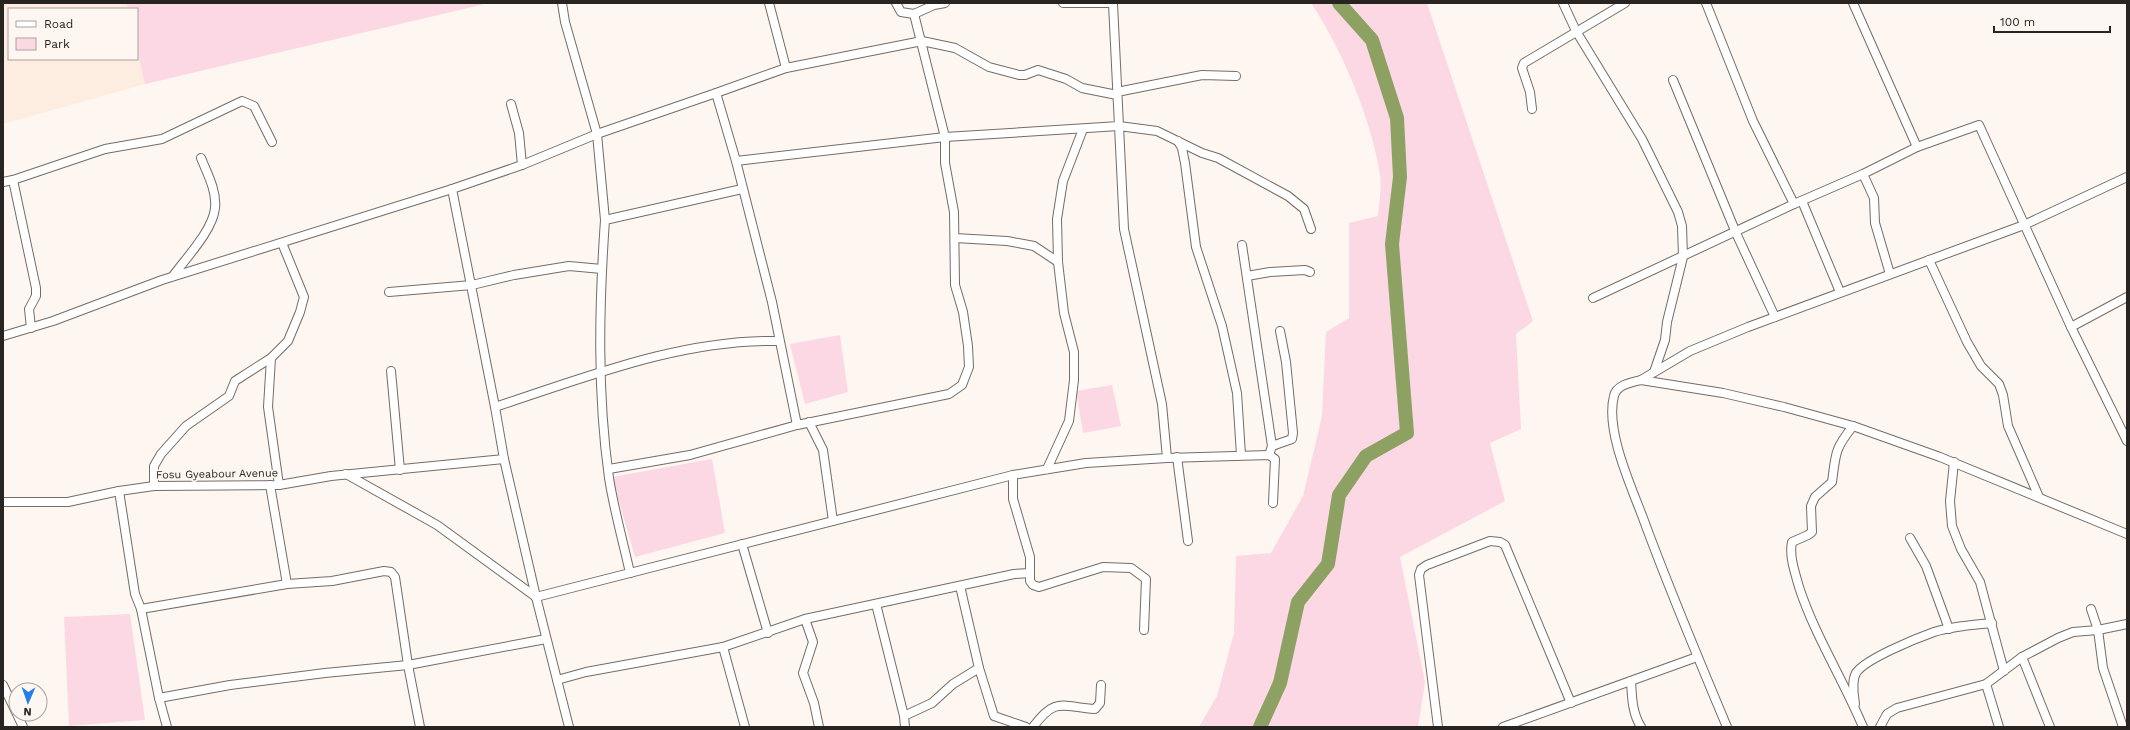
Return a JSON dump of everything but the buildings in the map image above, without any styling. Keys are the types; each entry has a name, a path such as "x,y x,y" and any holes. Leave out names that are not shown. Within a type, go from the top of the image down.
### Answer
{"street":[{"path":"562,3 565,22 597,134 605,220 602,269 600,373 609,469 630,573"},
{"path":"769,3 786,68"},
{"path":"896,3 901,12 914,14 934,4 945,3"},
{"path":"1063,3 1113,3 1124,229 1162,404 1167,458"},
{"path":"1563,3 1576,31 1642,139 1678,212 1682,226 1683,257 1666,322 1665,340 1654,372"},
{"path":"1532,109 1530,92 1522,68 1524,63 1625,3"},
{"path":"1706,3 1752,121 1794,204"},
{"path":"1853,3 1917,148"},
{"path":"609,469 690,455 796,425 949,394 962,385 969,366 968,346 963,312 955,285 954,212 945,163 945,137 914,14"},
{"path":"3,336 31,328 173,276 452,189 522,165 597,134 786,68 922,41 955,48 989,67 1019,75 1025,75 1038,70 1066,79 1082,88 1117,93 1202,76 1236,76"},
{"path":"1673,80 1736,233 1775,317"},
{"path":"716,93 736,161 772,302 796,425"},
{"path":"3,182 106,149 162,139 242,101 254,106 272,142"},
{"path":"511,104 519,133 522,165"},
{"path":"1593,298 1917,148 1979,125 2071,327 2127,441"},
{"path":"736,161 945,137 1119,126 1157,131 1202,153 1218,158 1288,196 1304,209 1311,229"},
{"path":"1047,470 1069,421 1074,380 1074,352 1064,313 1058,262 1057,219 1063,181 1083,129"},
{"path":"1178,141 1182,148 1185,163 1196,247 1222,326 1237,393 1241,455"},
{"path":"173,276 212,222 215,207 212,186 201,158"},
{"path":"1863,174 1874,198 1875,224 1890,274"},
{"path":"1727,727 1673,600 1618,449 1612,406 1614,394 1619,388 1628,383 1641,380 1690,351 1840,292 2024,226 2127,177"},
{"path":"13,180 36,288 36,296 29,309 31,328"},
{"path":"452,189 472,285 504,459 568,727"},
{"path":"605,220 742,189"},
{"path":"1802,201 1840,292"},
{"path":"954,238 1008,241 1034,246 1058,262"},
{"path":"154,486 154,466 161,454 186,426 229,396 235,381 271,358 288,341 300,312 304,297 282,243"},
{"path":"1242,245 1272,446 1269,455"},
{"path":"1929,260 1967,342 1981,366 1999,384 2003,395 2008,426 2039,497"},
{"path":"389,292 472,285 514,275 569,266 602,269"},
{"path":"1247,276 1270,272 1304,270 1310,272"},
{"path":"2071,327 2127,297"},
{"path":"1272,446 1289,442 1292,439 1293,433 1286,362 1280,332"},
{"path":"495,407 600,373 669,353 746,340 779,341"},
{"path":"271,358 268,407 275,485 287,584"},
{"path":"391,371 400,470"},
{"path":"1641,380 1730,395 1784,407 1853,426 1954,462 2127,534"},
{"path":"809,422 823,450 833,521"},
{"path":"1853,426 1839,443 1835,453 1832,482 1815,497 1811,506 1812,532 1792,542 1790,549 1794,571 1809,617 1856,709 1863,727"},
{"path":"536,597 1013,475 1086,464 1177,457 1269,455 1275,459 1273,503"},
{"path":"1177,457 1188,541"},
{"name":"Fosu Gyeabour Avenue","path":"3,502 68,502 119,491 154,486 275,485 346,474 504,459"},
{"path":"1954,462 1950,501 1952,526 1960,549 1980,582 2004,671"},
{"path":"346,474 436,525 536,597"},
{"path":"1013,475 1013,499 1030,556 1030,581 1033,585 1040,587 1103,567 1131,568 1146,579 1144,630"},
{"path":"119,491 135,594 141,609 159,698 167,727"},
{"path":"1910,538 1926,566 1949,629"},
{"path":"1438,727 1419,575 1421,569 1426,565 1490,541 1500,542 1505,545 1571,703"},
{"path":"742,544 768,633"},
{"path":"141,609 287,584 332,581 384,571 391,572 395,577 408,665 420,727"},
{"path":"557,680 586,672 723,647 768,633 805,619 960,586 1030,573"},
{"path":"960,586 979,668 994,716 1026,727"},
{"path":"876,604 904,716 904,727"},
{"path":"2091,609 2098,630 2103,668 2123,727"},
{"path":"805,619 813,642 802,673 814,703 819,727"},
{"path":"1856,709 1853,687 1855,675 1861,666 1872,659 1928,635 1949,629 1992,623"},
{"path":"1880,727 1887,714 1897,708 1986,684 2022,657 2058,638 2073,632 2098,630 2127,624"},
{"path":"159,698 230,685 325,673 408,665 546,639"},
{"path":"723,647 744,727"},
{"path":"1504,727 1697,657"},
{"path":"2022,657 2050,727"},
{"path":"904,716 932,703 953,684 979,668"},
{"path":"1631,681 1632,702 1636,719 1641,727"},
{"path":"1986,684 1999,727"},
{"path":"3,685 8,696"},
{"path":"1033,727 1043,714 1054,706 1066,704 1094,709 1100,703 1101,685"}],"shaded area":[{"path":"3,3 481,3 480,5 145,84 3,124"}],"green space":[{"path":"127,3 489,3 145,84 138,54 138,8 128,8"},
{"path":"1311,3 1427,3 1533,321 1516,334 1521,429 1490,443 1505,501 1400,557 1425,682 1418,727 1199,727 1217,696 1234,633 1236,556 1271,553 1303,496 1322,416 1326,332 1349,318 1349,223 1378,216 1381,179 1370,131 1354,85 1334,41"},
{"path":"840,335 848,392 805,404 790,344"},
{"path":"1112,385 1121,426 1083,433 1076,391"},
{"path":"712,459 725,533 635,557 612,477"},
{"path":"130,614 145,720 69,726 64,617"}],"waterway":[{"path":"1260,727 1280,683 1298,602 1328,564 1339,495 1366,456 1407,433 1392,244 1400,177 1397,118 1372,40 1339,3"}]}
